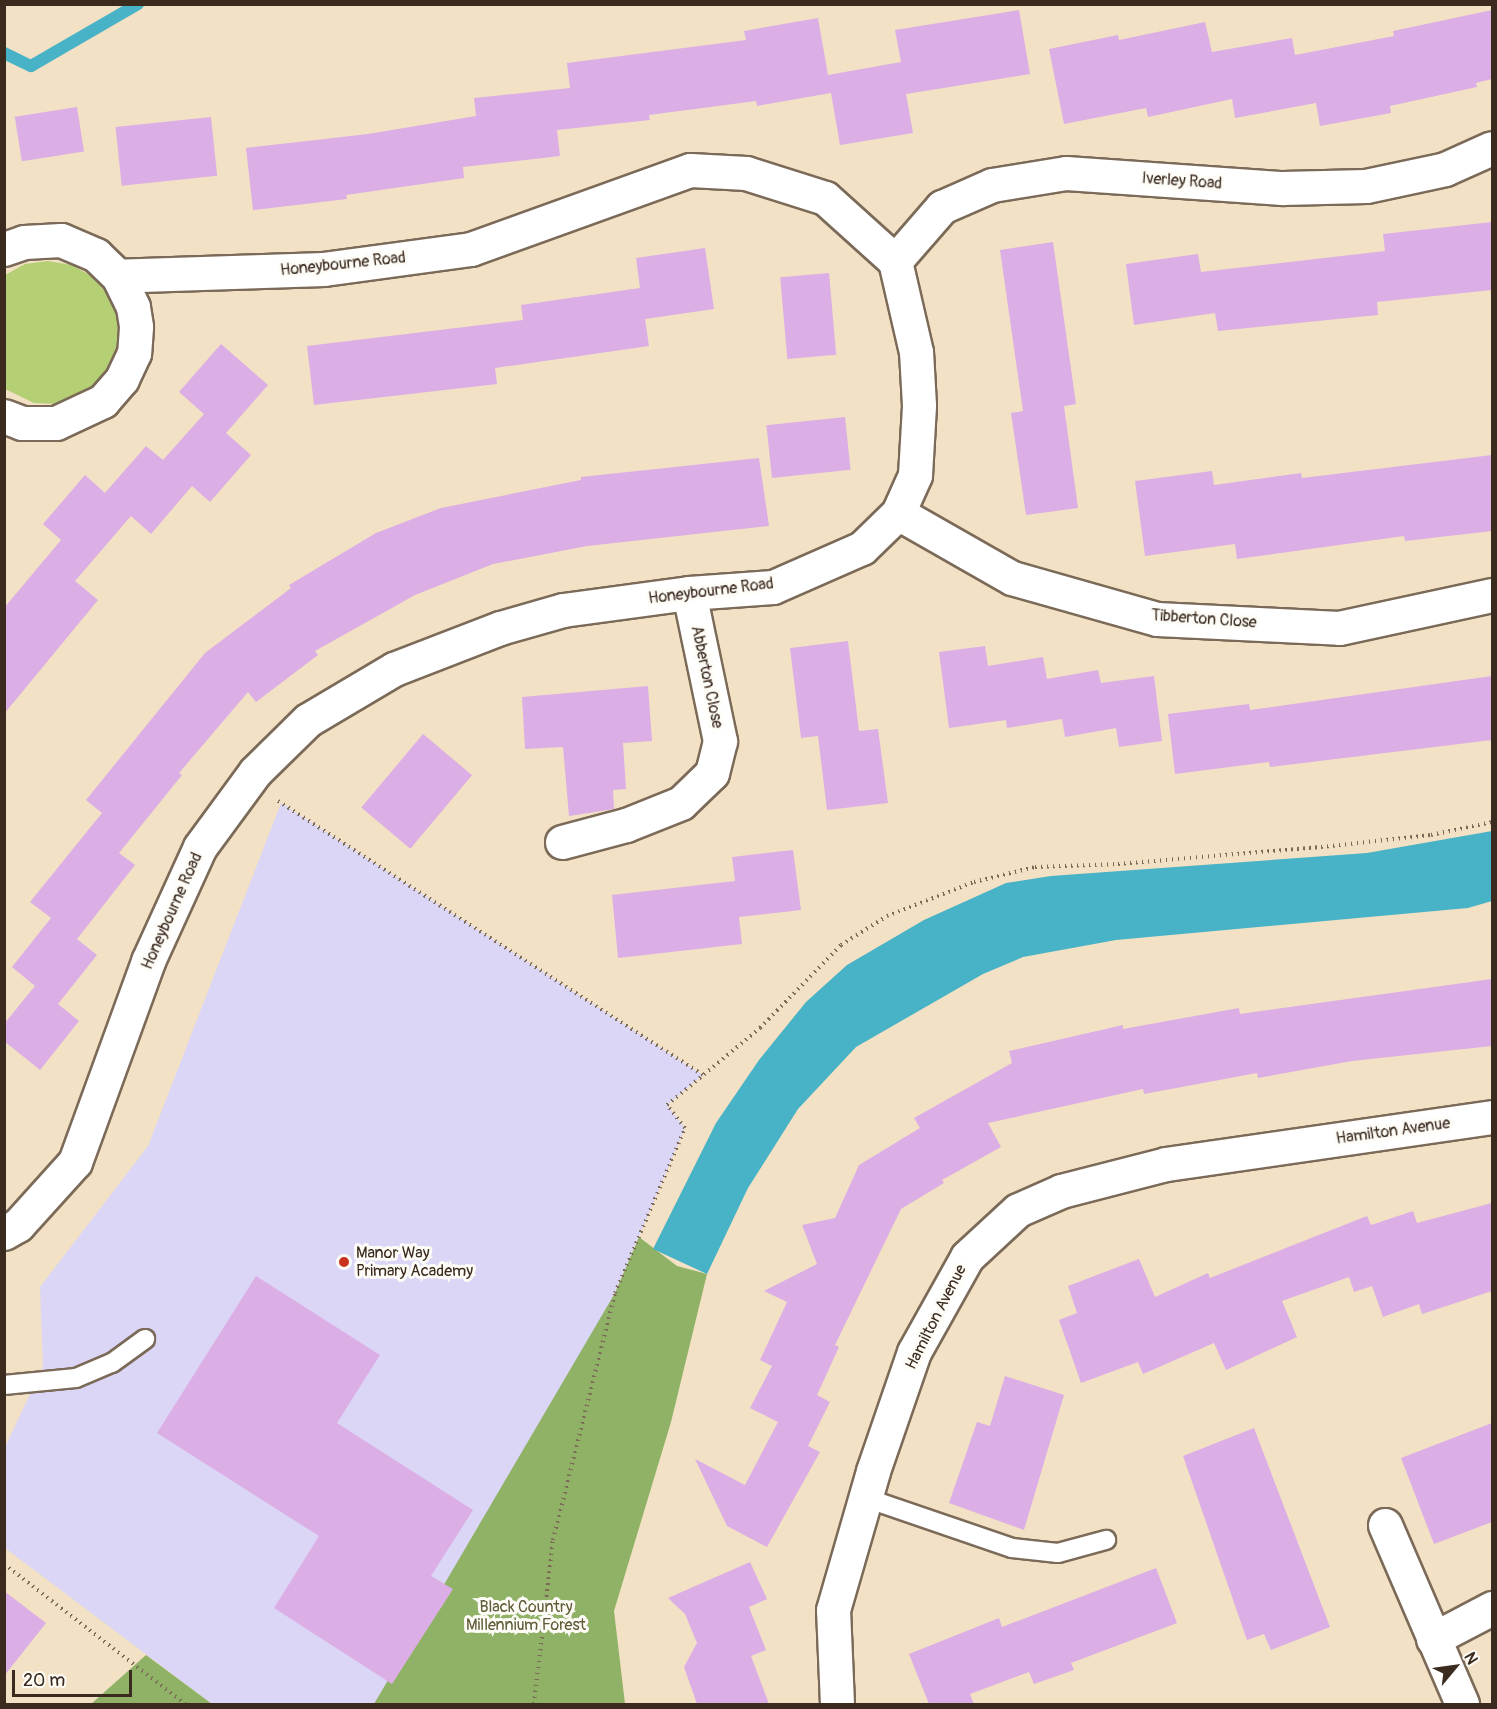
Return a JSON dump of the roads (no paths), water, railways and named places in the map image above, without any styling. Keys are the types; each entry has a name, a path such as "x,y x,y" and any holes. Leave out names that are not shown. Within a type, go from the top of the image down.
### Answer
{"street":[{"name":"Iverley Road","path":"895,261 942,207 992,185 1066,173 1282,188 1366,186 1445,169 1492,148"},
{"name":"Honeybourne Road","path":"4,1233 18,1225 75,1161 148,961 200,847 247,783 308,720 394,669 500,628 563,610 689,593 773,587 862,548 898,513 915,475 919,405 916,352 895,261 825,198 746,173 690,170 471,249 324,269 118,276"},
{"path":"4,249 24,242 61,240 96,255 118,276 133,307 136,327 134,353 122,379 103,401 56,423 22,423 4,416"},
{"name":"Tibberton Close","path":"898,513 1012,578 1156,618 1339,628 1492,595"},
{"name":"Abberton Close","path":"562,842 626,825 681,802 712,773 720,741 689,593"},
{"name":"Hamilton Avenue","path":"837,1704 833,1610 866,1498 914,1352 967,1257 1018,1210 1061,1191 1166,1164 1492,1117"},
{"path":"1384,1525 1462,1704"},
{"path":"1433,1640 1492,1608"}],"lane":[{"path":"4,1385 76,1378 112,1363 145,1339"},
{"path":"866,1498 1012,1548 1058,1553 1106,1540"}],"water":[{"path":"1492,831 1492,901 1468,908 1116,940 1023,957 983,974 856,1047 798,1109 748,1188 707,1274 653,1249 716,1123 759,1060 806,1002 847,965 924,920 1006,883 1051,876 1367,853"}],"waterway":[{"path":"4,53 31,66 138,4"}],"place":[{"name":"Manor Way Primary Academy","path":"344,1262"}],"park label":[{"name":"Black Country Millennium Forest","path":"526,1616"}]}
